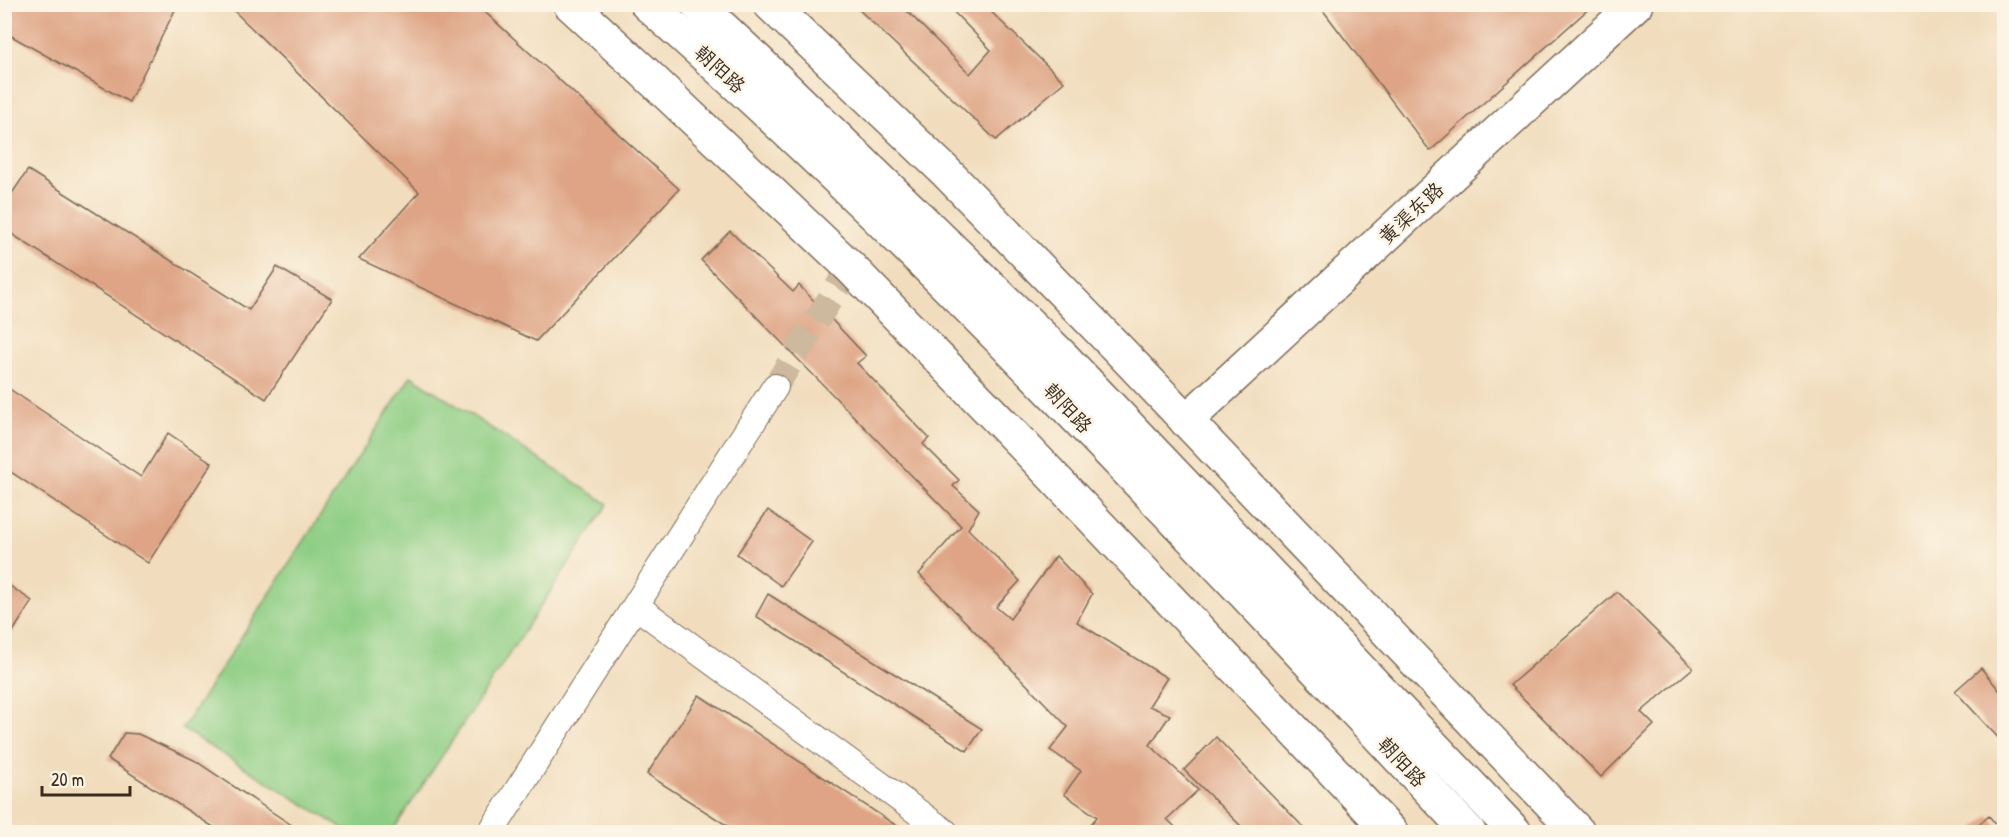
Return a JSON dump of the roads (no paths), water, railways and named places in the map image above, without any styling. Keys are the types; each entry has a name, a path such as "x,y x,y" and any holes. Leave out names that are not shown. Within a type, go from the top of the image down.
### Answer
{"main road":[{"path":"570,4 850,267 1023,445 1391,832"},
{"name":"朝阳路","path":"647,4 737,83 1041,379 1469,832"},
{"name":"朝阳路","path":"697,4 759,61 1063,357 1515,832"},
{"path":"770,4 945,171 1578,832"},
{"name":"黄渠东路","path":"1186,421 1636,4"}],"street":[{"path":"491,832 775,387"},
{"path":"636,606 945,832"}],"tunnel":[{"path":"775,387 850,267"}]}
